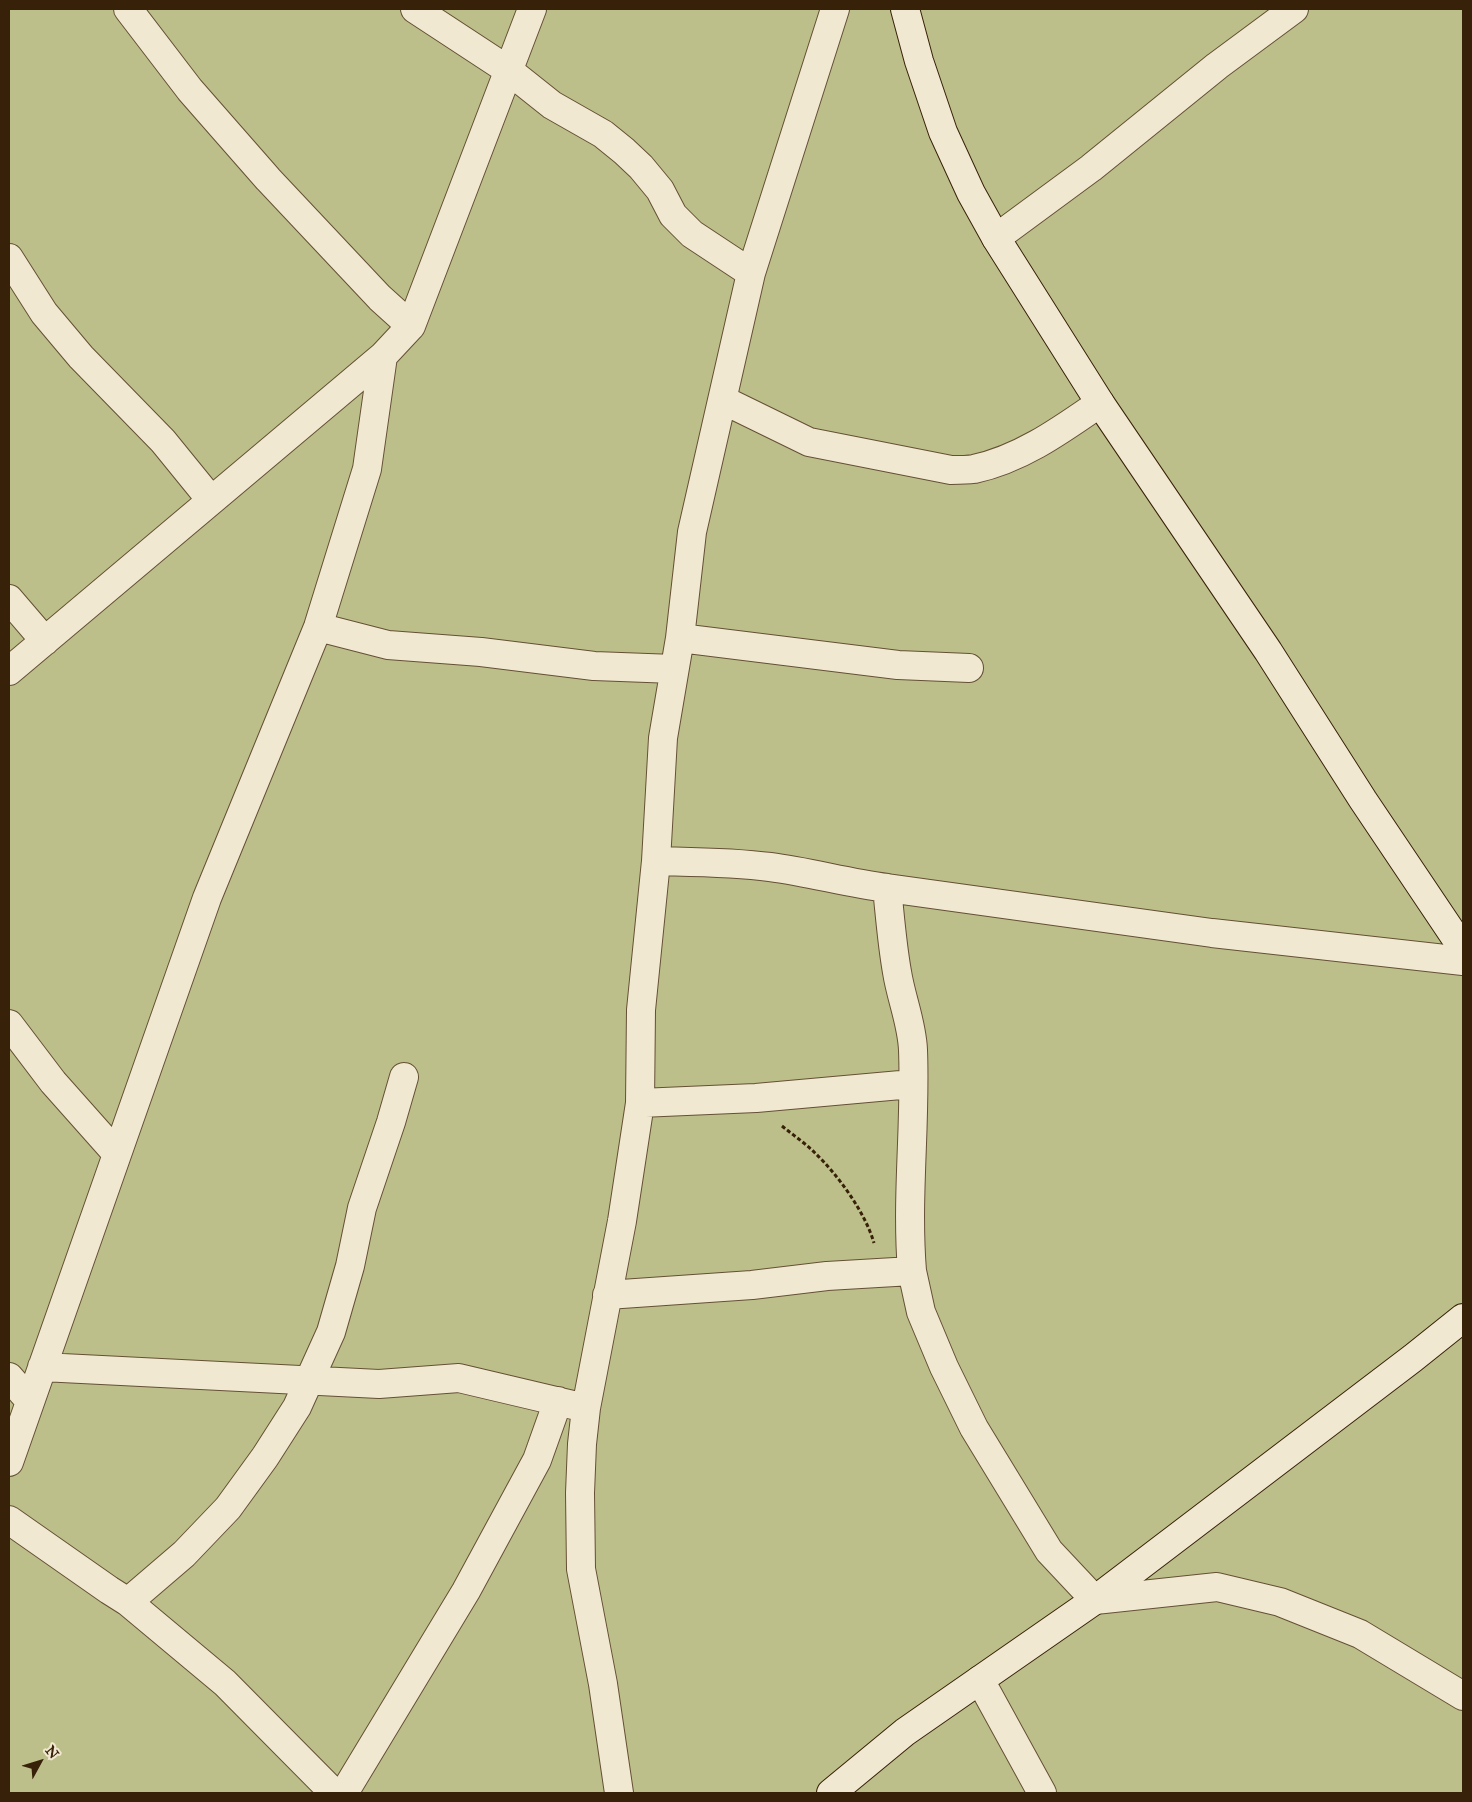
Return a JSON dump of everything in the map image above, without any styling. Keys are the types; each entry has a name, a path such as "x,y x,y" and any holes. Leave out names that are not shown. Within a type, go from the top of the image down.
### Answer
{"street":[{"path":"128,9 190,90 268,179 380,298 411,326"},
{"path":"415,9 508,70 552,105 603,134 641,167 660,190 673,215 692,234 751,273"},
{"path":"9,671 383,356 411,326 532,9"},
{"path":"619,1793 581,1569 580,1493 582,1444 586,1408 622,1220 640,1103 641,1010 656,861 663,738 680,638 692,532 751,273 835,9"},
{"path":"905,9 919,61 943,132 971,193 996,238 1100,403 1268,651 1363,800 1463,949"},
{"path":"996,238 1091,168 1217,66 1294,9"},
{"path":"9,258 44,313 81,357 163,441 211,500"},
{"path":"9,1462 207,898 318,627 367,469 383,356"},
{"path":"722,400 809,442 951,470 973,469 1007,459 1053,436 1100,403"},
{"path":"9,600 45,641"},
{"path":"318,627 388,645 482,652 594,666 674,669"},
{"path":"680,638 898,665 969,668"},
{"path":"656,861 714,862 771,867 862,885 1212,933 1463,961"},
{"path":"887,888 897,972 907,1010 913,1048 913,1149 909,1215 912,1271 921,1312 944,1366 974,1428 1049,1551 1095,1600"},
{"path":"9,1024 53,1082 118,1154"},
{"path":"128,1602 184,1554 228,1508 298,1407 331,1332 350,1266 362,1208 404,1077"},
{"path":"640,1103 756,1098 912,1084"},
{"path":"607,1295 752,1285 828,1276 912,1271"},
{"path":"831,1793 905,1732 1095,1600 1463,1318"},
{"path":"42,1367 379,1384 459,1378 586,1408"},
{"path":"9,1377 30,1401"},
{"path":"344,1793 466,1591 537,1460 558,1401"},
{"path":"9,1520 57,1555 128,1602 225,1683 334,1793"},
{"path":"1095,1600 1217,1587 1280,1602 1360,1634 1463,1696"},
{"path":"980,1680 1042,1793"}],"path":[{"path":"756,1098 782,1126 815,1153 843,1186 870,1228 883,1273"}],"green space":[{"path":"9,9 1463,9 1463,1793 9,1793"}]}
